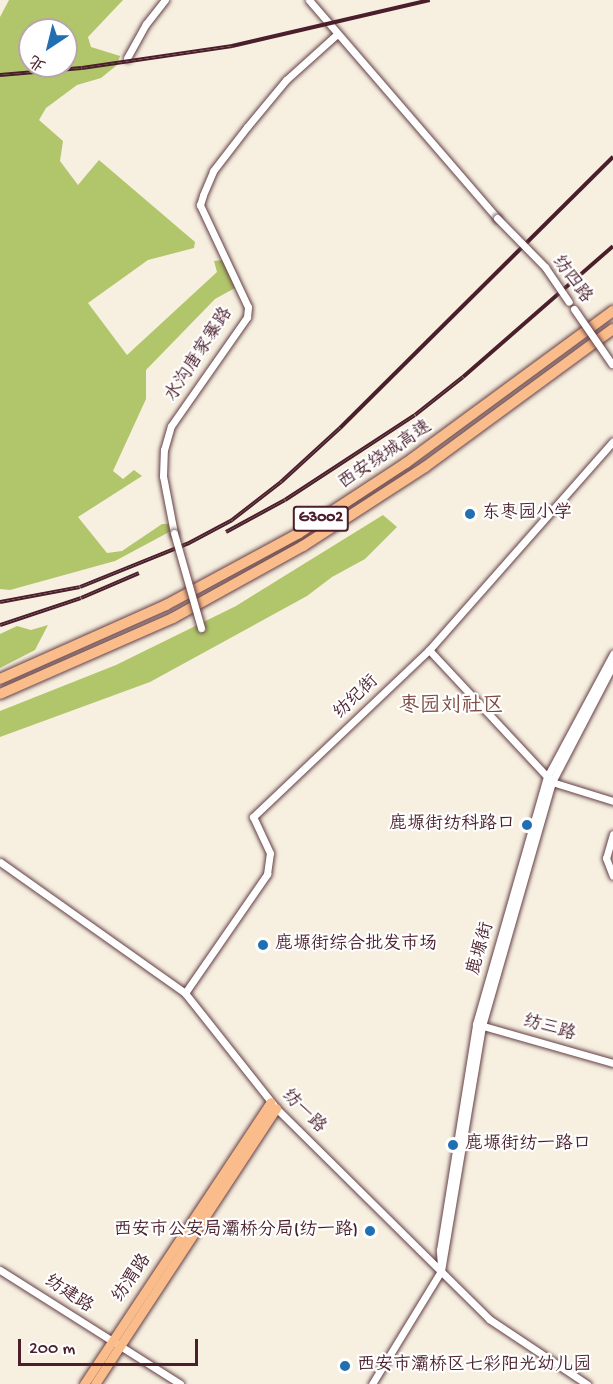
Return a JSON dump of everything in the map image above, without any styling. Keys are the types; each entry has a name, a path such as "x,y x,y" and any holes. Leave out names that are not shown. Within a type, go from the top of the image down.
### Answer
{"highway":[{"name":"西安绕城高速","path":"0,679 166,606 299,532 406,463 613,311"},
{"name":"西安绕城高速","path":"0,694 173,618 303,546 425,467 613,329"}],"main road":[{"name":"纺渭路","path":"84,1384 116,1344 273,1105"},
{"name":"纺渭路","path":"95,1384 116,1344"}],"street":[{"path":"127,58 146,24 165,0"},
{"name":"纺四路","path":"309,0 497,218 545,267 613,364"},
{"name":"水沟唐家寨路","path":"201,628 174,533 164,476 164,450 171,426 247,317 248,307 200,205 213,171 247,127 286,80 337,34"},
{"name":"纺纪街","path":"185,993 267,874 270,853 253,817 429,650 613,441"},
{"path":"429,650 549,780 613,801"},
{"name":"鹿塬街","path":"372,1384 441,1271 479,1025 549,780 613,654"},
{"name":"鹿塬街","path":"549,780 613,665"},
{"path":"613,834 606,858 613,876"},
{"name":"纺一路","path":"0,862 185,993 273,1105 496,1325 587,1384"},
{"name":"纺三路","path":"479,1025 613,1063"},
{"name":"纺建路","path":"0,1270 180,1384"}],"green space":[{"path":"9,0 123,0 88,37 91,47 120,56 117,65 101,78 77,85 46,108 39,120 63,141 60,161 78,185 99,160 195,242 194,248 148,260 88,303 127,355 217,272 214,261 223,260 235,288 215,299 146,370 146,399 113,471 123,479 134,470 142,476 78,517 107,553 122,551 162,524 169,524 171,531 115,561 10,590 0,589 0,17"},
{"path":"383,515 397,527 365,559 332,577 307,596 150,682 0,737 0,711 116,665 236,606"},
{"path":"48,625 35,650 0,668 0,634 17,626 31,630"}],"railway":[{"path":"0,75 82,68 232,46 430,0"},
{"path":"0,602 80,587 189,543 232,520 281,482 340,428 613,157"},
{"path":"226,532 285,500 415,415 463,377 613,246"},
{"path":"0,625 81,598 139,573"}],"place":[{"name":"东枣园小学","path":"470,514"},
{"name":"鹿塬街纺科路口","path":"527,825"},
{"name":"鹿塬街综合批发市场","path":"263,945"},
{"name":"鹿塬街纺一路口","path":"453,1145"},
{"name":"西安市公安局灞桥分局(纺一路)","path":"370,1231"},
{"name":"西安市灞桥区七彩阳光幼儿园","path":"345,1366"}],"district":[{"name":"枣园刘社区","path":"451,708"}]}
